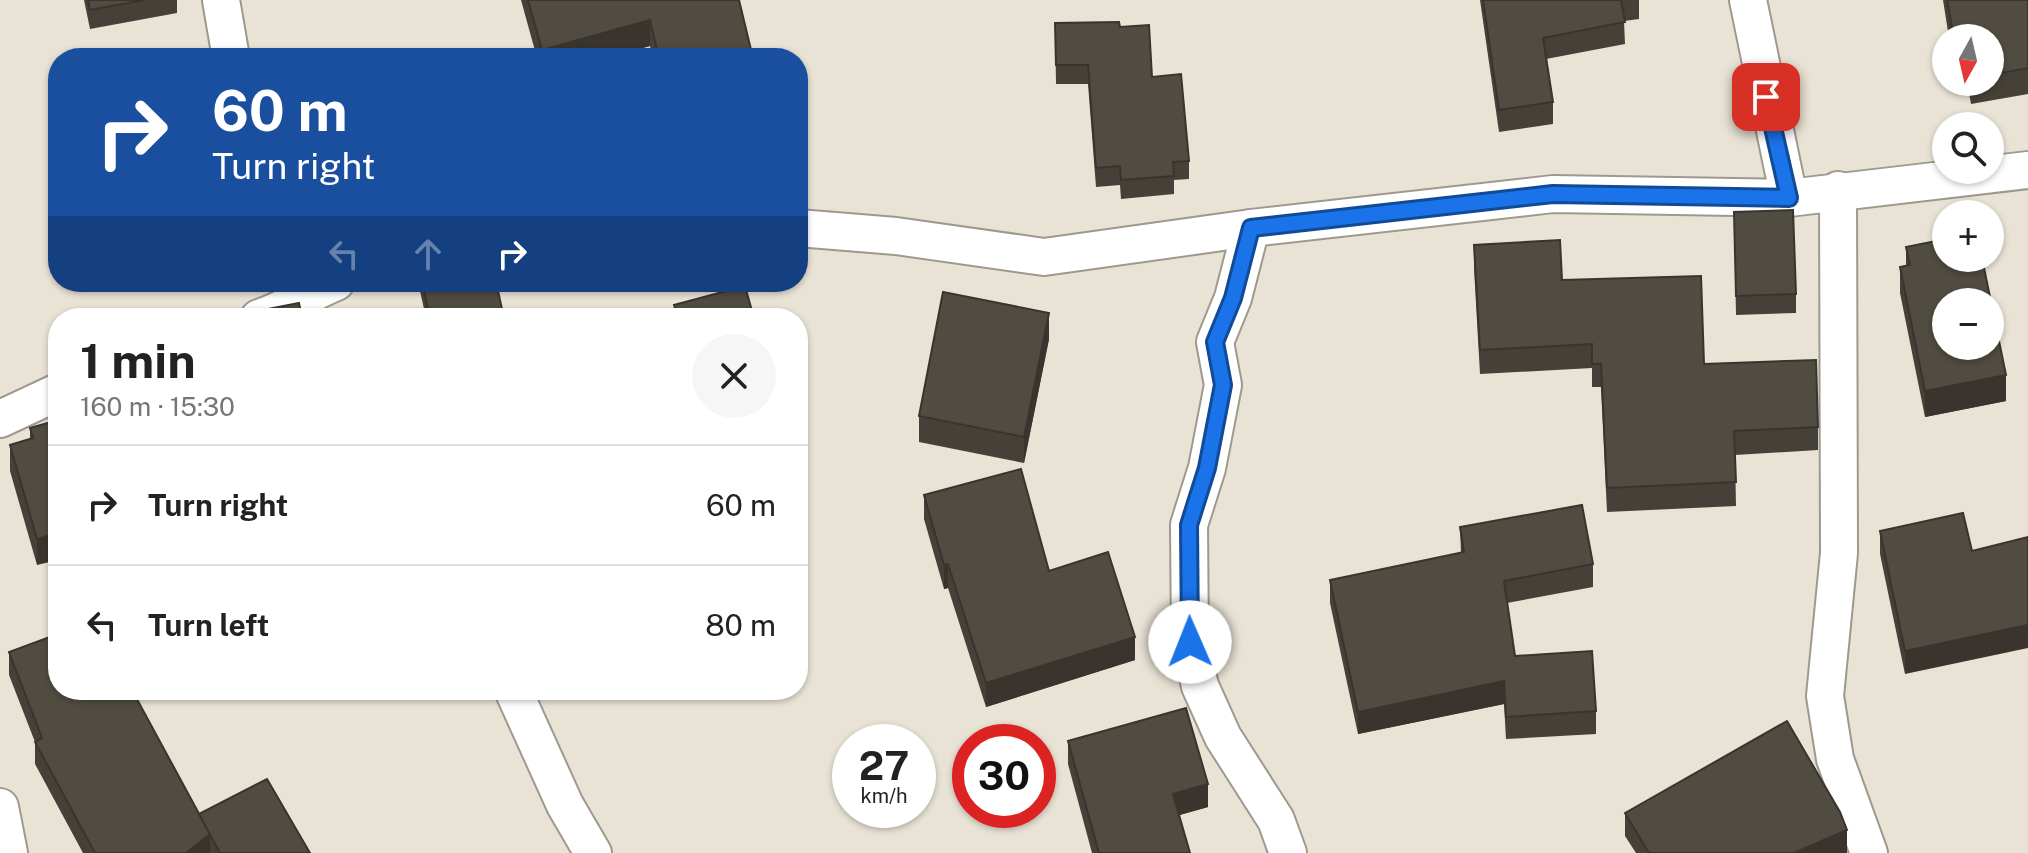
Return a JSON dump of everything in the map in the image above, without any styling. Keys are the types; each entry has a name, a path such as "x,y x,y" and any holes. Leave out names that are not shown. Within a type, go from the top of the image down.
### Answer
{"street":[{"path":"221,0 229,48"},
{"path":"1748,0 1789,198"},
{"path":"808,229 896,236 1044,257 1251,228 1553,194 1789,198 2028,170"},
{"path":"1838,190 1839,553 1825,696 1835,759 1869,853"},
{"path":"1251,228 1233,298 1215,342 1223,385 1207,468 1189,525 1190,642 1200,686 1223,737 1276,820 1288,853"},
{"path":"289,308 316,294"},
{"path":"0,419 48,397"},
{"path":"518,700 565,805 593,853"},
{"path":"0,807 9,853"}],"building":[{"path":"88,0 144,0 90,10"},
{"path":"528,0 739,0 751,48 657,48 650,20 541,48"},
{"path":"1483,0 1621,0 1625,22 1543,38 1553,102 1499,110"},
{"path":"1947,0 2028,0 2028,68 2004,72 2004,24 1951,24"},
{"path":"1119,22 1120,27 1149,25 1152,77 1181,74 1189,161 1173,162 1174,176 1121,180 1120,166 1096,168 1088,65 1056,65 1055,23"},
{"path":"1793,210 1796,294 1736,296 1734,212"},
{"path":"1560,240 1562,280 1701,276 1704,364 1816,360 1818,427 1734,431 1736,482 1607,488 1601,364 1592,364 1592,344 1480,350 1474,245"},
{"path":"1932,242 1932,272 1985,272 1988,288 1932,288 1932,360 2003,360 2006,375 1925,391 1900,267 1910,265 1906,247"},
{"path":"424,292 498,292 502,308 428,308"},
{"path":"723,292 747,292 751,308 675,308 674,305"},
{"path":"943,292 1049,313 1024,437 919,416"},
{"path":"299,303 300,308 273,308"},
{"path":"48,423 48,536 37,539 10,445 33,438 30,428"},
{"path":"1021,469 1049,571 1108,552 1135,637 986,683 948,564 944,565 924,495"},
{"path":"1582,505 1593,564 1504,581 1515,656 1592,651 1596,711 1506,717 1504,681 1358,712 1330,580 1464,552 1460,527"},
{"path":"1963,513 1972,551 2028,537 2028,625 1905,651 1880,531"},
{"path":"48,638 48,700 137,700 210,834 186,853 95,853 35,742 42,738 9,652"},
{"path":"1186,708 1208,784 1173,794 1190,853 1099,853 1068,741"},
{"path":"1787,721 1840,812 1847,830 1794,853 1649,853 1625,813"},
{"path":"267,779 310,853 220,853 199,814"}],"route":[{"path":"1190,642 1189,525 1207,468 1223,385 1215,342 1233,298 1251,228 1553,194 1789,198 1766,97"}]}
